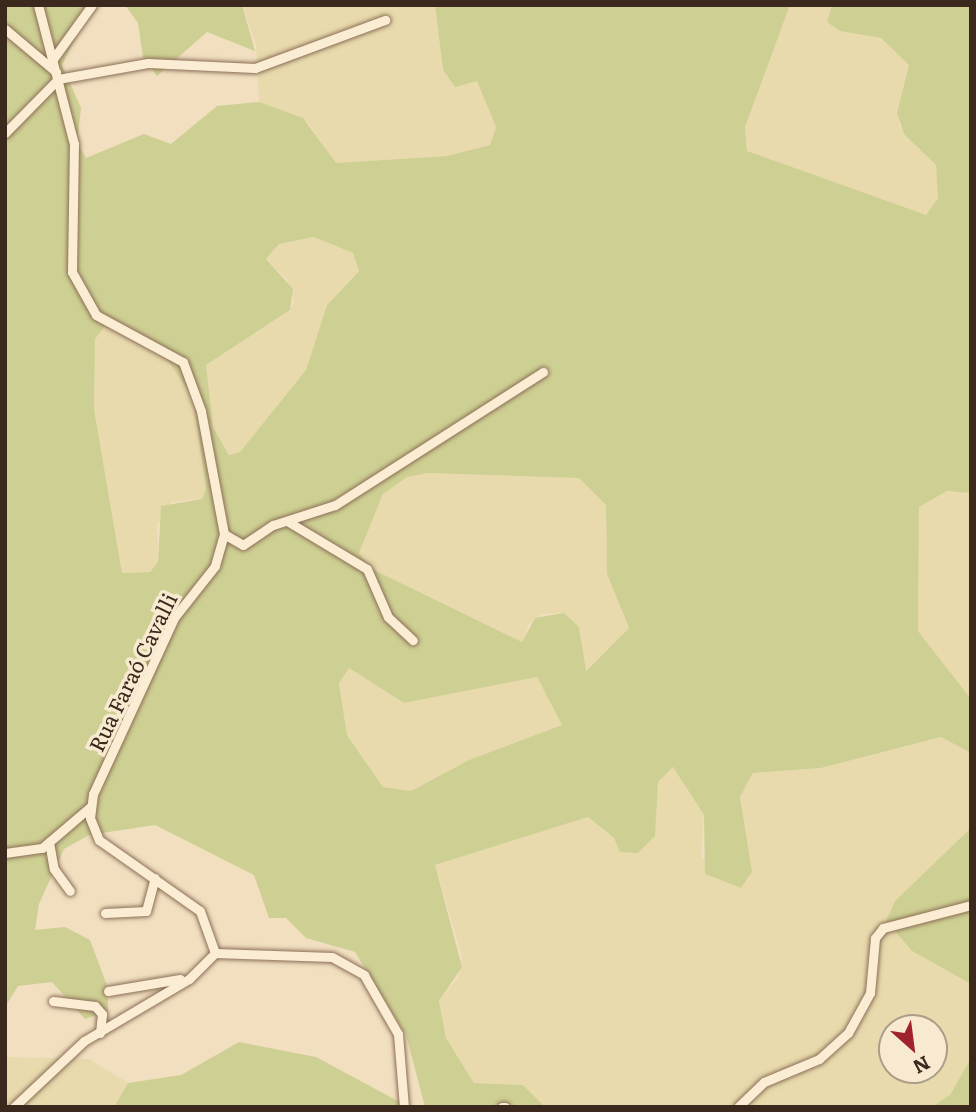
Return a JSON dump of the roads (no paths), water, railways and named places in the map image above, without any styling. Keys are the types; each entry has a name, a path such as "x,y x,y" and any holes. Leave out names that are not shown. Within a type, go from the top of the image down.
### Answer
{"street":[{"name":"Rua Faraó Cavalli","path":"38,5 74,144 72,272 96,315 183,362 201,411 224,534 215,566 174,618 90,807"},
{"path":"53,59 92,5"},
{"path":"5,133 57,75 148,63 255,68 385,20"},
{"path":"5,29 57,75"},
{"path":"224,534 243,545 388,476 427,444 543,372"},
{"path":"287,522 367,569 388,617 413,640"},
{"path":"5,853 49,842 90,807 99,840 200,911 215,953"},
{"path":"49,842 54,869 70,891"},
{"path":"105,913 146,911 155,878"},
{"path":"738,1107 764,1082 819,1059 848,1034 870,993 875,937 883,928 971,905"},
{"path":"14,1107 41,1077 100,1034 195,975 215,953 332,957 364,975 398,1034 404,1107"},
{"path":"108,991 195,975"},
{"path":"53,1000 95,1006 102,1014 100,1034"}]}
